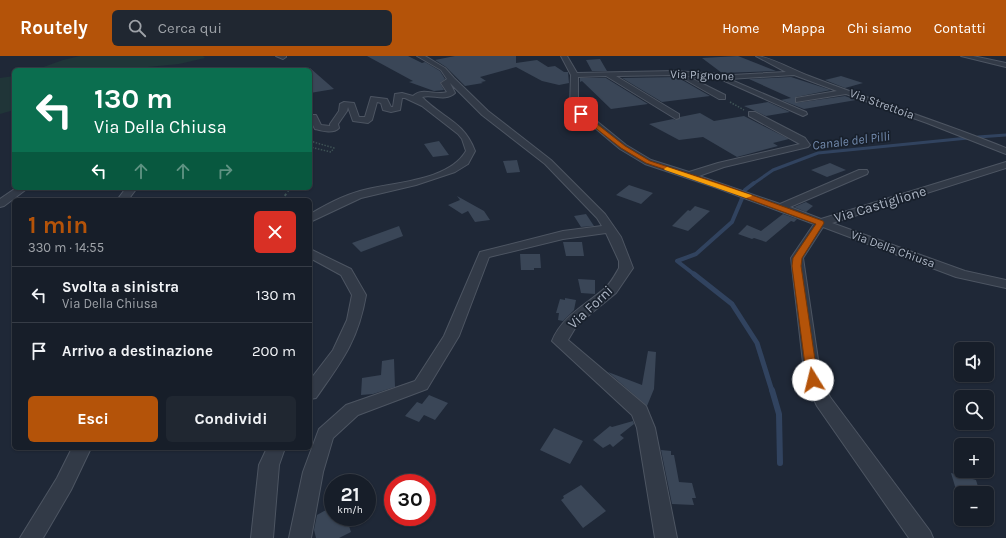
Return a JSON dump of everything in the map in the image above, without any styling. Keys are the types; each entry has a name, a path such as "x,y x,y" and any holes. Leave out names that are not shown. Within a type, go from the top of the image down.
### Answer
{"street":[{"name":"Via Forni","path":"420,56 443,69 451,80 492,119 548,162 601,216 610,229 625,261 626,268 618,281 606,295 594,302 575,319 561,335 560,341 640,411 646,428 666,538"},
{"name":"Via Della Chiusa","path":"564,56 575,75 576,93 574,107 623,147 648,162 961,274 1006,284"},
{"name":"Via Strettoia","path":"760,56 797,74 849,91 1006,151"},
{"path":"964,56 1006,65"},
{"path":"675,73 722,97"},
{"name":"Via Pignone","path":"575,75 675,73 715,76 797,74"},
{"path":"607,74 676,116"},
{"path":"715,76 803,114"},
{"path":"312,219 337,202 365,193 428,180 450,171 466,160 470,148 466,138 418,97 418,95 426,93 441,96 449,95 450,93 445,83 451,80"},
{"path":"798,100 849,91"},
{"path":"313,118 318,127 331,129 335,128 334,124 343,111 343,105 346,104 352,106 356,119 363,121 368,120 374,99 384,101 386,108 391,110 397,108 398,96 400,95 407,96 420,104 426,104"},
{"path":"688,176 721,165 805,145 802,140 752,114"},
{"name":"Via Castiglione","path":"922,538 877,478 823,401 813,380 796,266 798,258 820,223 1006,165"},
{"path":"779,208 863,172"},
{"path":"0,204 19,190"},
{"path":"124,198 130,190"},
{"path":"300,538 313,472 325,434 352,410 421,384 451,336 484,255 563,235 610,229"},
{"path":"312,254 346,272 359,295 354,320 340,352 312,390"},
{"path":"30,538 64,484 81,450"},
{"path":"262,538 269,465 275,450"}],"path":[{"path":"722,97 752,114"},
{"path":"312,142 334,148 331,152 312,148"}],"green space":[{"path":"80,56 203,56 205,58 179,64 146,68 41,68"},
{"path":"12,76 12,111 0,114 0,78"}],"building":[{"path":"367,56 408,56 422,63 425,62 440,71 445,79 440,83 444,90 434,91 409,82 413,81"},
{"path":"455,56 516,56 516,63 537,60 548,67 555,66 564,72 568,72 569,83 559,85 542,81 516,67 480,77 486,81 481,82 483,83 465,86 446,67 435,60"},
{"path":"738,56 776,71 722,73 702,58"},
{"path":"600,59 607,71 592,71 586,60"},
{"path":"312,70 334,89 312,93"},
{"path":"841,76 863,83 845,88 825,80"},
{"path":"677,77 710,96 662,102 622,78"},
{"path":"791,77 831,90 796,97 795,103 845,96 856,100 804,109 781,100 791,98 749,79"},
{"path":"580,78 606,78 648,104 611,109 582,81 580,82"},
{"path":"768,102 790,112 766,116 744,106"},
{"path":"700,113 714,121 744,116 789,139 773,143 778,146 737,157 703,137 679,140 649,124 673,119 676,120 680,117"},
{"path":"439,141 449,155 433,157 424,144"},
{"path":"517,160 520,172 507,173 503,161"},
{"path":"830,163 846,170 827,177 811,170"},
{"path":"629,185 653,193 641,204 616,195"},
{"path":"457,196 484,211 490,220 475,222 468,211 462,214 448,205 460,200"},
{"path":"806,202 813,206 806,212 794,207"},
{"path":"695,206 710,211 688,231 672,226 688,210 690,211"},
{"path":"586,214 594,226 581,227 574,216"},
{"path":"783,214 797,219 794,222 791,221 766,242 738,234 747,225 761,231"},
{"path":"399,226 403,236 361,252 352,243"},
{"path":"563,242 582,242 584,256 566,256"},
{"path":"520,254 540,254 541,268 534,268 534,270 521,270"},
{"path":"578,279 595,280 595,294 581,293"},
{"path":"565,298 576,300 574,310 563,321 558,320 559,313 556,313 560,299 565,300"},
{"path":"648,351 656,352 654,389 647,406 608,372 642,385"},
{"path":"394,359 395,387 373,394 361,395 362,378 381,375 382,361"},
{"path":"429,395 448,403 435,420 424,415 419,422 405,416 417,402 422,404"},
{"path":"633,421 634,424 620,435 624,438 613,447 610,444 603,448 593,440 610,426 612,427"},
{"path":"554,428 583,441 570,464 540,450"},
{"path":"661,450 671,451 671,455 674,455 679,482 692,483 696,498 692,498 694,505 672,504"},
{"path":"951,473 954,474 954,478 969,478 976,480 978,486 955,486"},
{"path":"581,485 606,511 583,528 561,500 564,498 563,496"},
{"path":"324,511 324,526 349,526 351,532 339,538 316,538 314,530 317,515"}],"waterway":[{"name":"Canale del Pilli","path":"978,137 1006,135"},
{"name":"Canale del Pilli","path":"753,184 773,170 818,153 968,138"},
{"name":"Canale del Pilli","path":"745,190 754,183"},
{"name":"Canale del Pilli","path":"695,275 677,261 696,254 732,222 743,196"},
{"name":"Canale del Pilli","path":"694,274 732,304 757,343 772,391"},
{"name":"Canale del Pilli","path":"772,390 779,414 780,463"}],"slow traffic":[{"path":"667,169 748,196"}],"route":[{"path":"581,114 623,147 648,162 721,186 820,223 798,258 796,266 813,380"}]}
